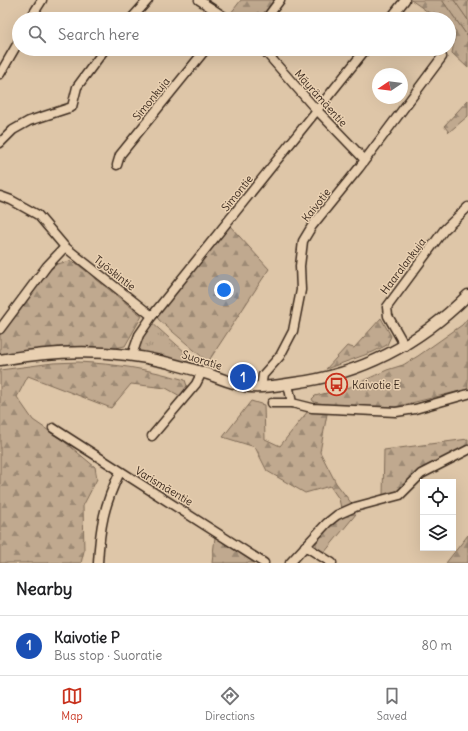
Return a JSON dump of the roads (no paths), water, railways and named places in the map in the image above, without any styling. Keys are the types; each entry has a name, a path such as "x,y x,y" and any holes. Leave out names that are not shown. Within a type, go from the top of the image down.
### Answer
{"street":[{"path":"34,12 42,0"},
{"path":"137,12 148,0"},
{"path":"199,0 217,12"},
{"path":"271,12 280,0"},
{"path":"396,12 405,0"},
{"path":"0,74 12,53"},
{"path":"0,143 13,130 29,120 72,107 77,87 101,56"},
{"name":"Simonkuja","path":"117,165 120,155 200,56"},
{"name":"Mäyrämäentie","path":"270,56 318,111 364,159"},
{"name":"Simontie","path":"132,355 139,335 152,316 318,111 361,56"},
{"name":"Kaivotie","path":"261,387 263,375 280,356 293,331 301,290 300,266 303,241 442,58"},
{"name":"Työskintie","path":"0,196 11,200 38,215 65,247 152,316"},
{"name":"Haaralankuja","path":"405,346 388,316 387,307 444,230 468,207"},
{"path":"0,329 47,266 65,247"},
{"name":"Suoratie","path":"0,360 44,354 84,351 132,355 202,372 241,385 261,387 288,384 320,379 346,372 405,346 444,318 468,295"},
{"path":"152,436 196,384 202,372"},
{"path":"288,384 292,403"},
{"path":"272,403 292,403 312,408 396,412 415,409 468,394"},
{"name":"Varismäentie","path":"53,428 264,563"},
{"path":"290,563 337,515 355,507 400,495 421,474 468,450"},
{"path":"98,563 100,531 104,508 120,472"},
{"path":"305,546 332,563"}],"place":[{"name":"Kaivotie P","path":"243,377"},
{"name":"Kaivotie E","path":"336,385"}]}
